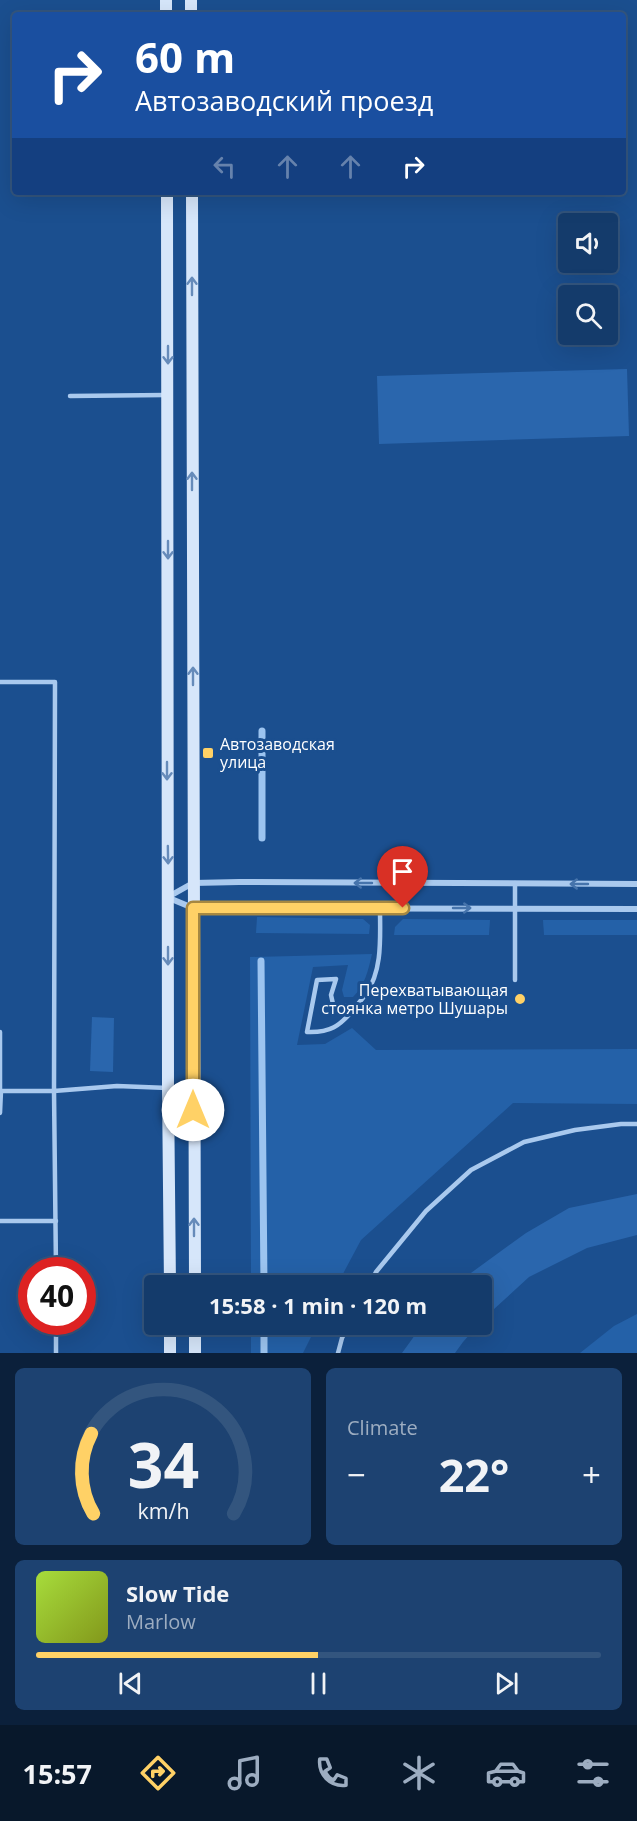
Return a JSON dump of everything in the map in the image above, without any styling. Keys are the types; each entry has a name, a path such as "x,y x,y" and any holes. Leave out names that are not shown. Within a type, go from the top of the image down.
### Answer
{"street":[{"path":"167,195 170,1275"},
{"path":"192,195 195,1275"},
{"path":"168,897 193,884 238,882 637,884"},
{"path":"168,897 193,908 637,909"},
{"path":"170,1335 170,1353"},
{"path":"195,1335 195,1353"}],"lane":[{"path":"70,396 168,395"},
{"path":"0,682 55,682 56,1257"},
{"path":"515,883 515,980"},
{"path":"356,1006 333,1004 332,995 336,979 317,980 307,1032 333,1028 344,1022 367,993 377,970 380,948 380,908"},
{"path":"0,1032 0,1113"},
{"path":"0,1091 54,1091 117,1086 193,1087"},
{"path":"374,1275 426,1211 471,1170 524,1142 575,1130 637,1124"},
{"path":"0,1221 56,1221"},
{"path":"56,1335 56,1353"},
{"path":"338,1353 344,1335"}],"shaded area":[{"path":"257,917 363,919 370,925 369,934 256,933"},
{"path":"403,919 490,920 489,935 394,935 395,927"},
{"path":"543,920 637,920 637,935 544,935"},
{"path":"372,954 363,983 353,997 344,997 342,990 348,965 313,967 297,1045 325,1044 352,1028 376,1050 637,1049 637,1104 513,1103 361,1240 342,1275 251,1275 250,957"},
{"path":"637,1314 637,1353 580,1353 614,1326"},
{"path":"251,1335 312,1335 303,1353 251,1353"}],"building":[{"path":"627,369 629,436 379,444 377,376"},
{"path":"92,1017 114,1018 113,1072 90,1071"},
{"path":"637,1194 637,1235 587,1248 529,1277 492,1311 492,1275 468,1275 526,1233 569,1208"},
{"path":"415,1335 469,1335 455,1353 402,1353"}],"waterway":[{"path":"262,731 262,838"},
{"path":"261,961 264,1275"},
{"path":"264,1335 264,1353"}],"place":[{"name":"Автозаводская улица","path":"208,753"},
{"name":"Перехватывающая стоянка метро Шушары","path":"520,999"}],"route":[{"path":"193,1110 193,908 403,908"}]}
